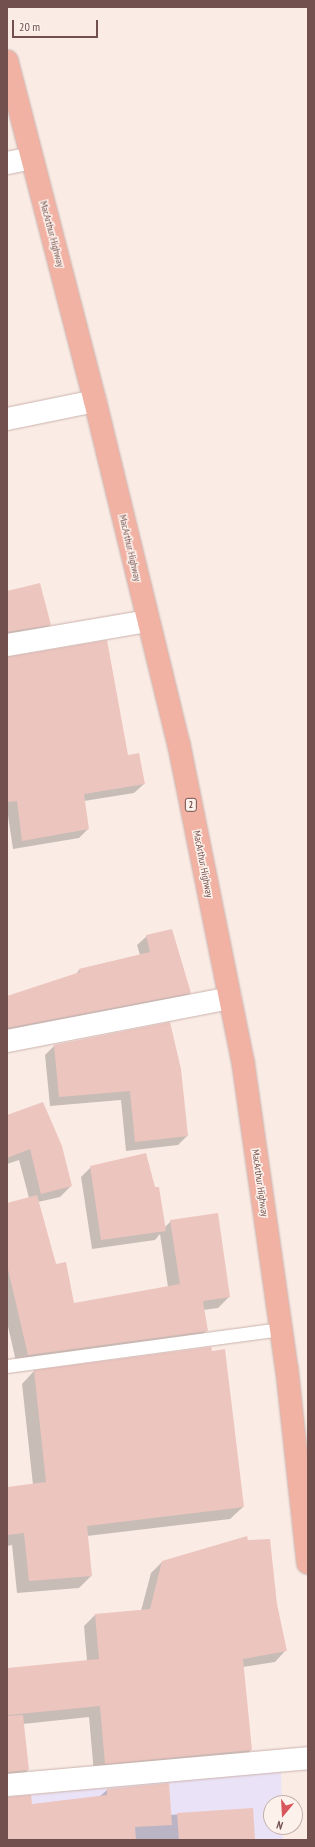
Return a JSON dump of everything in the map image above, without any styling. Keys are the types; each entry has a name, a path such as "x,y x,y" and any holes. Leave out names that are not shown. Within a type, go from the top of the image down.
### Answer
{"highway":[{"name":"MacArthur Highway","path":"7,60 96,401 147,621 179,745 243,1062 282,1329 308,1563"}],"street":[{"path":"7,163 32,158"},
{"path":"7,419 96,401"},
{"path":"7,644 147,621"},
{"path":"7,1041 230,998"},
{"path":"7,1785 308,1758"}],"lane":[{"path":"7,1366 282,1329"}],"shaded area":[{"path":"281,1771 282,1795 263,1795 263,1835 283,1835 283,1840 7,1840 7,1797"}],"building":[{"path":"40,583 51,625 7,632 7,591"},
{"path":"107,640 128,755 139,753 145,784 84,794 89,829 22,841 17,801 7,802 7,657"},
{"path":"172,929 191,993 7,1028 7,996 80,972 79,969 150,952 146,935"},
{"path":"170,1022 181,1069 188,1136 135,1142 130,1091 59,1097 54,1045"},
{"path":"43,1102 62,1146 72,1186 41,1194 30,1149 7,1158 7,1115"},
{"path":"146,1153 155,1187 159,1187 166,1231 101,1240 90,1166"},
{"path":"37,1195 56,1264 66,1262 74,1303 180,1284 170,1220 218,1213 230,1297 203,1301 208,1331 28,1355 7,1265 7,1203"},
{"path":"211,1347 212,1351 225,1349 244,1507 87,1526 92,1576 29,1581 24,1533 7,1535 7,1487 46,1482 34,1370"},
{"path":"247,1536 248,1540 270,1539 277,1604 287,1651 243,1659 252,1750 105,1764 100,1706 8,1715 7,1668 99,1659 95,1614 150,1609 162,1561"},
{"path":"23,1715 29,1770 7,1772 7,1716"},
{"path":"169,1783 172,1825 135,1827 136,1840 7,1840 7,1797 31,1795 32,1804 107,1795 107,1789"},
{"path":"253,1808 255,1840 179,1840 177,1813"}]}
